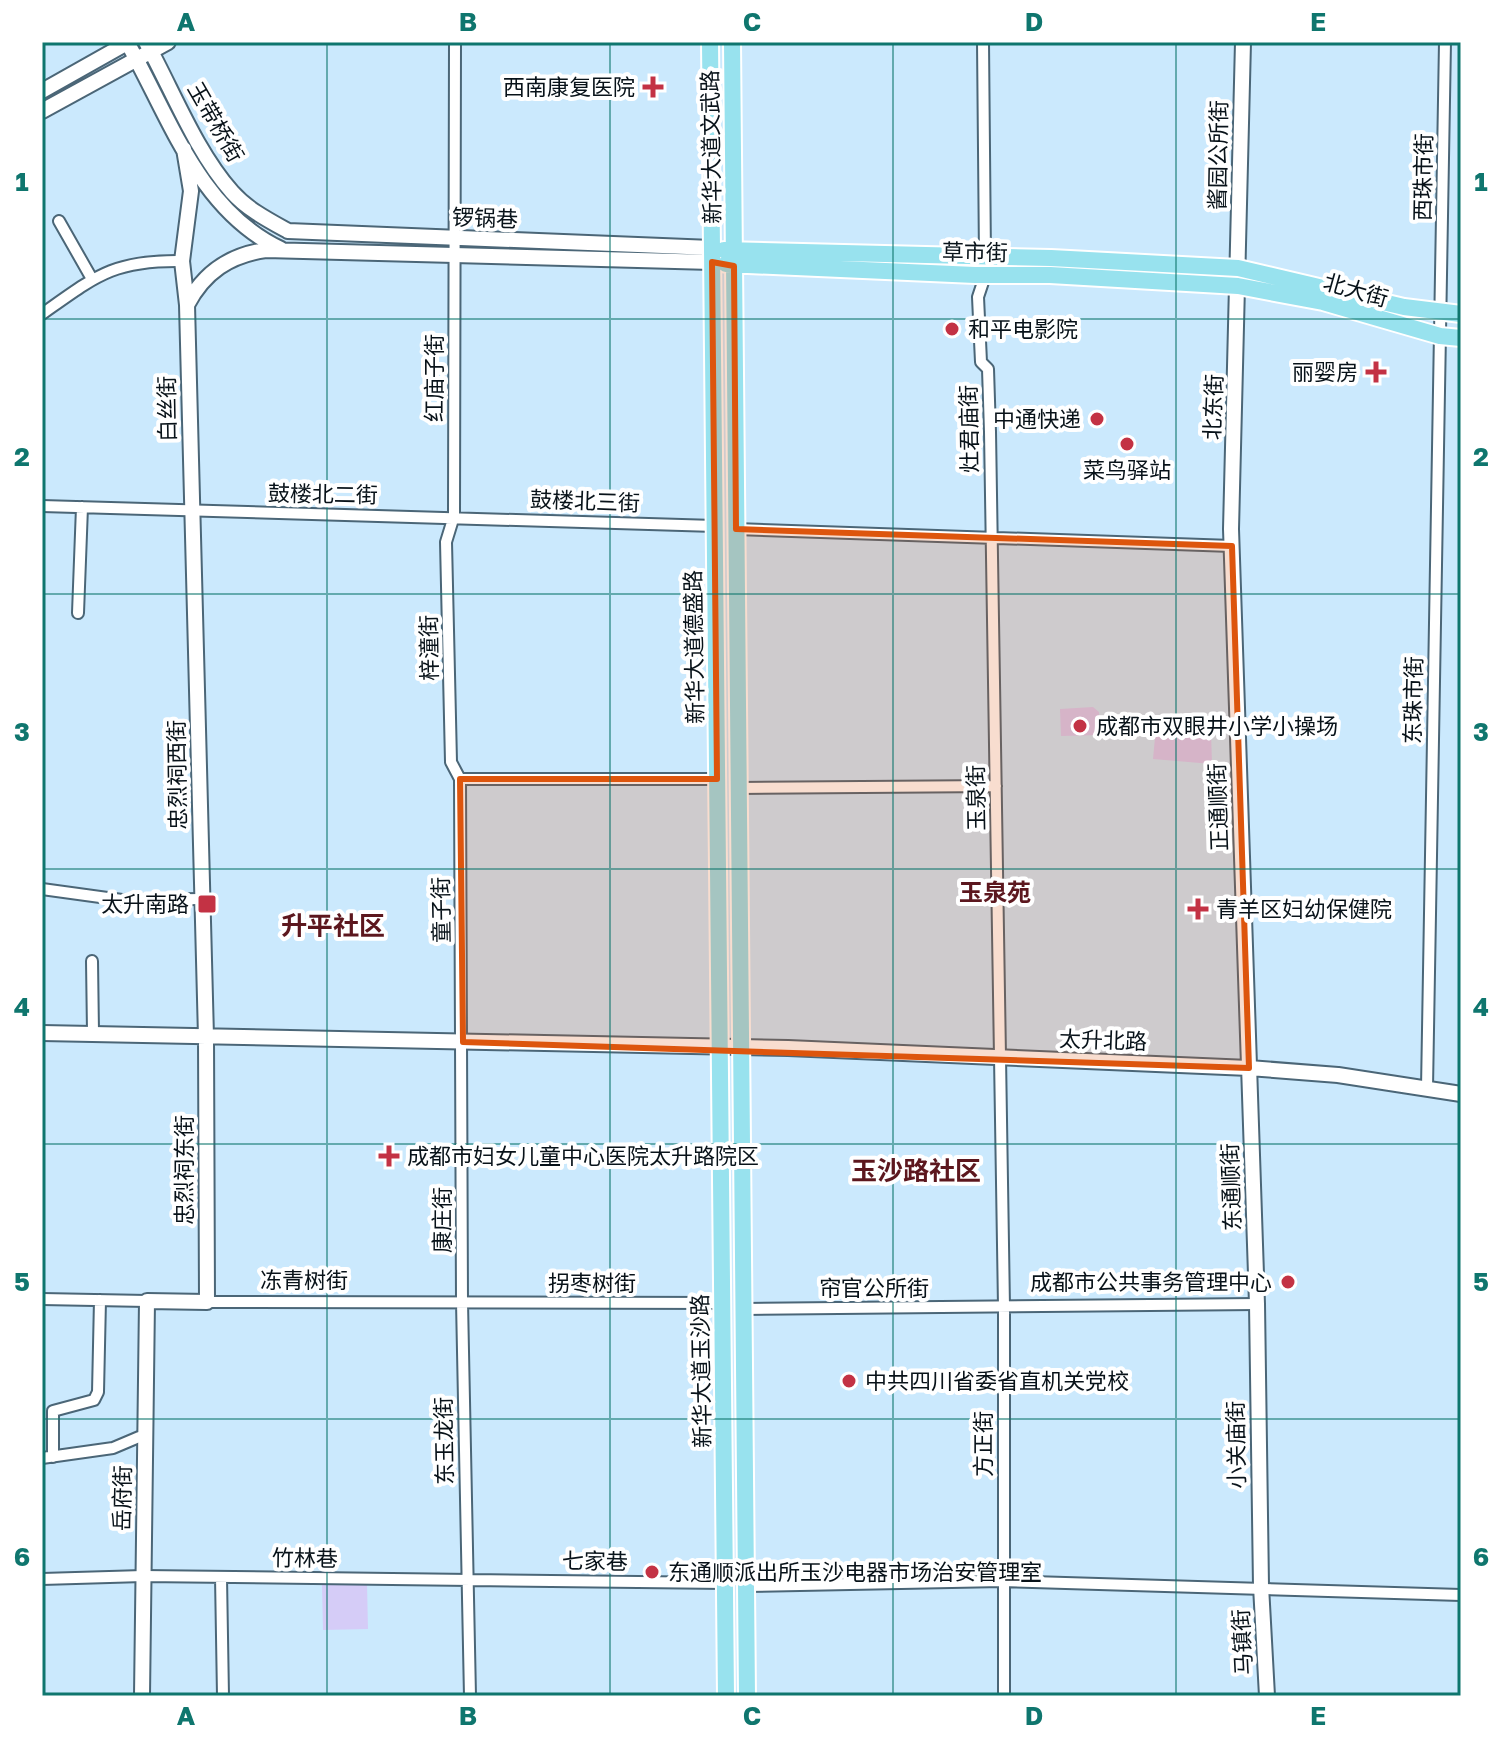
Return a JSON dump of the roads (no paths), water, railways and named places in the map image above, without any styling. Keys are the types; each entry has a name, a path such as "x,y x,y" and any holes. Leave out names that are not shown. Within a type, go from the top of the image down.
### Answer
{"main road":[{"name":"新华大道文武路","path":"710,42 712,255"},
{"name":"新华大道文武路","path":"732,42 734,259"},
{"name":"草市街","path":"712,255 985,276 1050,275 1238,286"},
{"name":"新华大道德盛路","path":"712,255 720,1045"},
{"name":"草市街","path":"734,259 985,257 1238,268"},
{"name":"新华大道德盛路","path":"734,259 741,1046"},
{"name":"北大街","path":"1238,268 1461,314"},
{"name":"北大街","path":"1238,286 1323,302 1440,336 1461,338"},
{"name":"新华大道玉沙路","path":"720,1045 726,1696"},
{"name":"新华大道玉沙路","path":"741,1046 747,1696"}],"street":[{"path":"42,91 128,42 184,149 226,210 264,240 290,252"},
{"path":"42,111 136,58 148,46 168,42"},
{"name":"红庙子街","path":"454,516 455,42"},
{"path":"983,42 985,257"},
{"name":"酱园公所街","path":"1238,268 1243,42"},
{"name":"西珠市街","path":"1440,312 1445,42"},
{"name":"玉带桥街","path":"148,46 207,156 233,193 260,215"},
{"name":"白丝街","path":"184,149 191,191 182,261 187,305 192,512"},
{"name":"锣锅巷","path":"260,215 288,231 712,255"},
{"path":"59,221 92,279"},
{"path":"187,305 204,277 235,258 266,250 290,252"},
{"name":"锣锅巷","path":"290,252 453,256 712,255"},
{"path":"42,314 92,279 130,263 182,261"},
{"name":"北东街","path":"1232,546 1238,268"},
{"name":"灶君庙街","path":"985,276 978,297 981,362 988,369 992,538"},
{"name":"东珠市街","path":"1427,1088 1440,312"},
{"name":"鼓楼北二街","path":"42,506 454,516"},
{"path":"78,613 82,507"},
{"name":"忠烈祠西街","path":"192,512 206,1037"},
{"name":"鼓楼北三街","path":"454,516 715,526"},
{"name":"梓潼街","path":"454,516 446,542 451,762 460,779"},
{"path":"736,529 1232,546"},
{"name":"玉泉街","path":"992,538 1004,1307"},
{"name":"正通顺街","path":"1232,546 1249,1068"},
{"path":"460,779 717,779"},
{"name":"童子街","path":"460,779 463,1042"},
{"path":"739,788 996,786"},
{"path":"42,889 122,900 202,899"},
{"path":"92,961 93,1032"},
{"path":"42,1033 741,1046"},
{"name":"忠烈祠东街","path":"206,1037 207,1302"},
{"name":"康庄街","path":"462,1302 463,1042"},
{"name":"太升北路","path":"741,1046 1249,1068 1338,1075 1461,1094"},
{"name":"东通顺街","path":"1249,1068 1257,1304"},
{"path":"42,1299 147,1301"},
{"path":"100,1300 98,1392 94,1400 53,1411 48,1457 113,1448 139,1437"},
{"name":"冻青树街","path":"147,1301 462,1302"},
{"name":"岳府街","path":"142,1696 147,1301"},
{"name":"拐枣树街","path":"462,1302 722,1303"},
{"name":"东玉龙街","path":"462,1302 470,1696"},
{"name":"帘官公所街","path":"744,1309 1257,1304"},
{"name":"小关庙街","path":"1257,1304 1261,1586"},
{"name":"方正街","path":"1004,1307 1004,1696"},
{"name":"竹林巷","path":"42,1579 143,1576 466,1580"},
{"path":"221,1577 223,1696"},
{"name":"七家巷","path":"466,1580 725,1583"},
{"path":"746,1586 1002,1581 1261,1586 1461,1595"},
{"name":"马镇街","path":"1261,1586 1267,1696"}],"place":[{"name":"西南康复医院","path":"653,87"},
{"name":"和平电影院","path":"952,329"},
{"name":"丽婴房","path":"1376,372"},
{"name":"中通快递","path":"1097,419"},
{"name":"菜鸟驿站","path":"1127,444"},
{"name":"成都市双眼井小学小操场","path":"1080,726"},
{"name":"太升南路","path":"207,904"},
{"name":"青羊区妇幼保健院","path":"1198,909"},
{"name":"成都市妇女儿童中心医院太升路院区","path":"389,1156"},
{"name":"成都市公共事务管理中心","path":"1288,1282"},
{"name":"中共四川省委省直机关党校","path":"849,1381"},
{"name":"东通顺派出所玉沙电器市场治安管理室","path":"652,1572"}],"district":[{"name":"玉泉苑","path":"995,893"},
{"name":"升平社区","path":"333,926"},
{"name":"玉沙路社区","path":"916,1171"}]}
